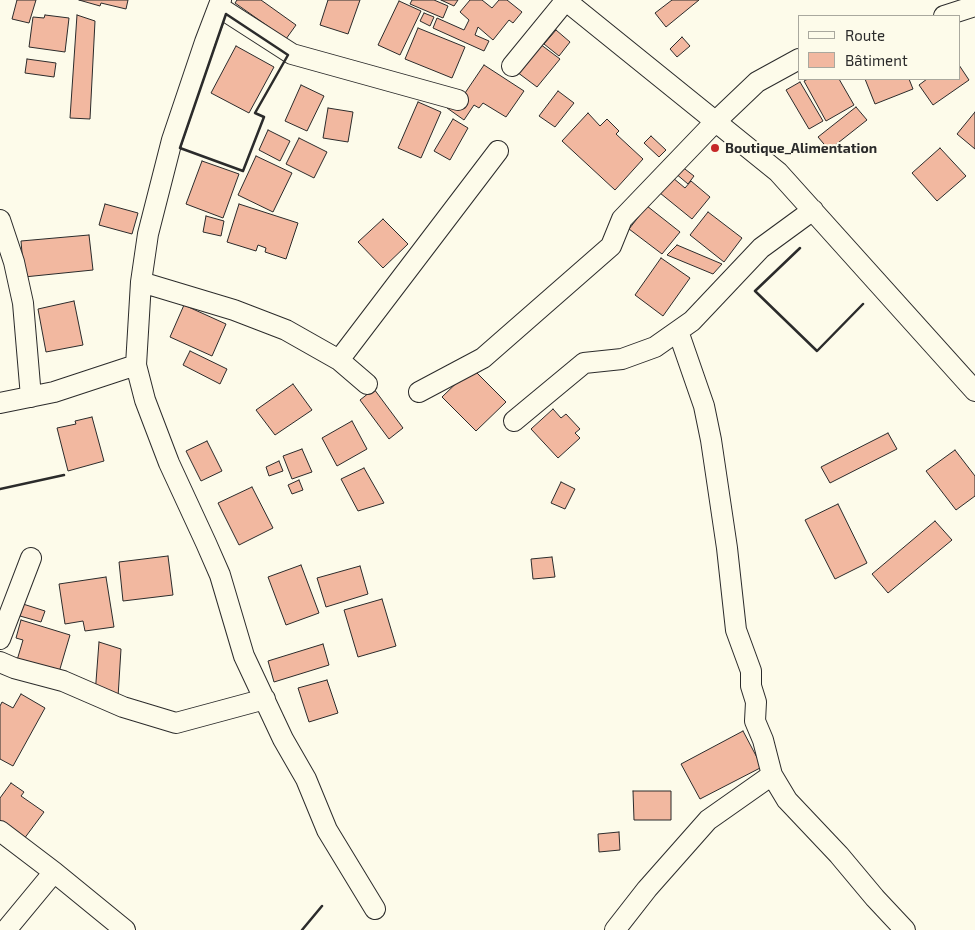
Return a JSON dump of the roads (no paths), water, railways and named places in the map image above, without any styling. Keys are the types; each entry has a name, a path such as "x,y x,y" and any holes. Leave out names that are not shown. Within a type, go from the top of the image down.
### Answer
{"street":[{"path":"512,66 565,0 778,172 975,391"},
{"path":"375,909 327,830 306,779 283,739 244,656 220,575 169,463 155,427 145,400 136,365 141,282 148,234 172,140 220,3 292,54 458,100"},
{"path":"947,15 975,6"},
{"path":"419,392 483,358 611,246 622,219 715,122 757,82 798,60"},
{"path":"340,360 498,152"},
{"path":"514,421 584,362 622,359 655,347 678,331 692,321 761,248 813,210"},
{"path":"0,220 14,262 23,303 31,397"},
{"path":"141,282 234,310 286,330 340,360 366,384"},
{"path":"678,331 704,406 727,548 736,630 751,671 750,686 756,702 755,721 763,740 772,775 787,800 905,930"},
{"path":"0,403 54,392 136,365"},
{"path":"0,638 31,558"},
{"path":"0,662 14,668 64,681 123,707 176,723 265,699"},
{"path":"615,930 647,889 708,820 772,775"},
{"path":"0,831 125,930"},
{"path":"6,930 54,872"}],"place":[{"name":"Boutique_Alimentation","path":"715,148"}]}
